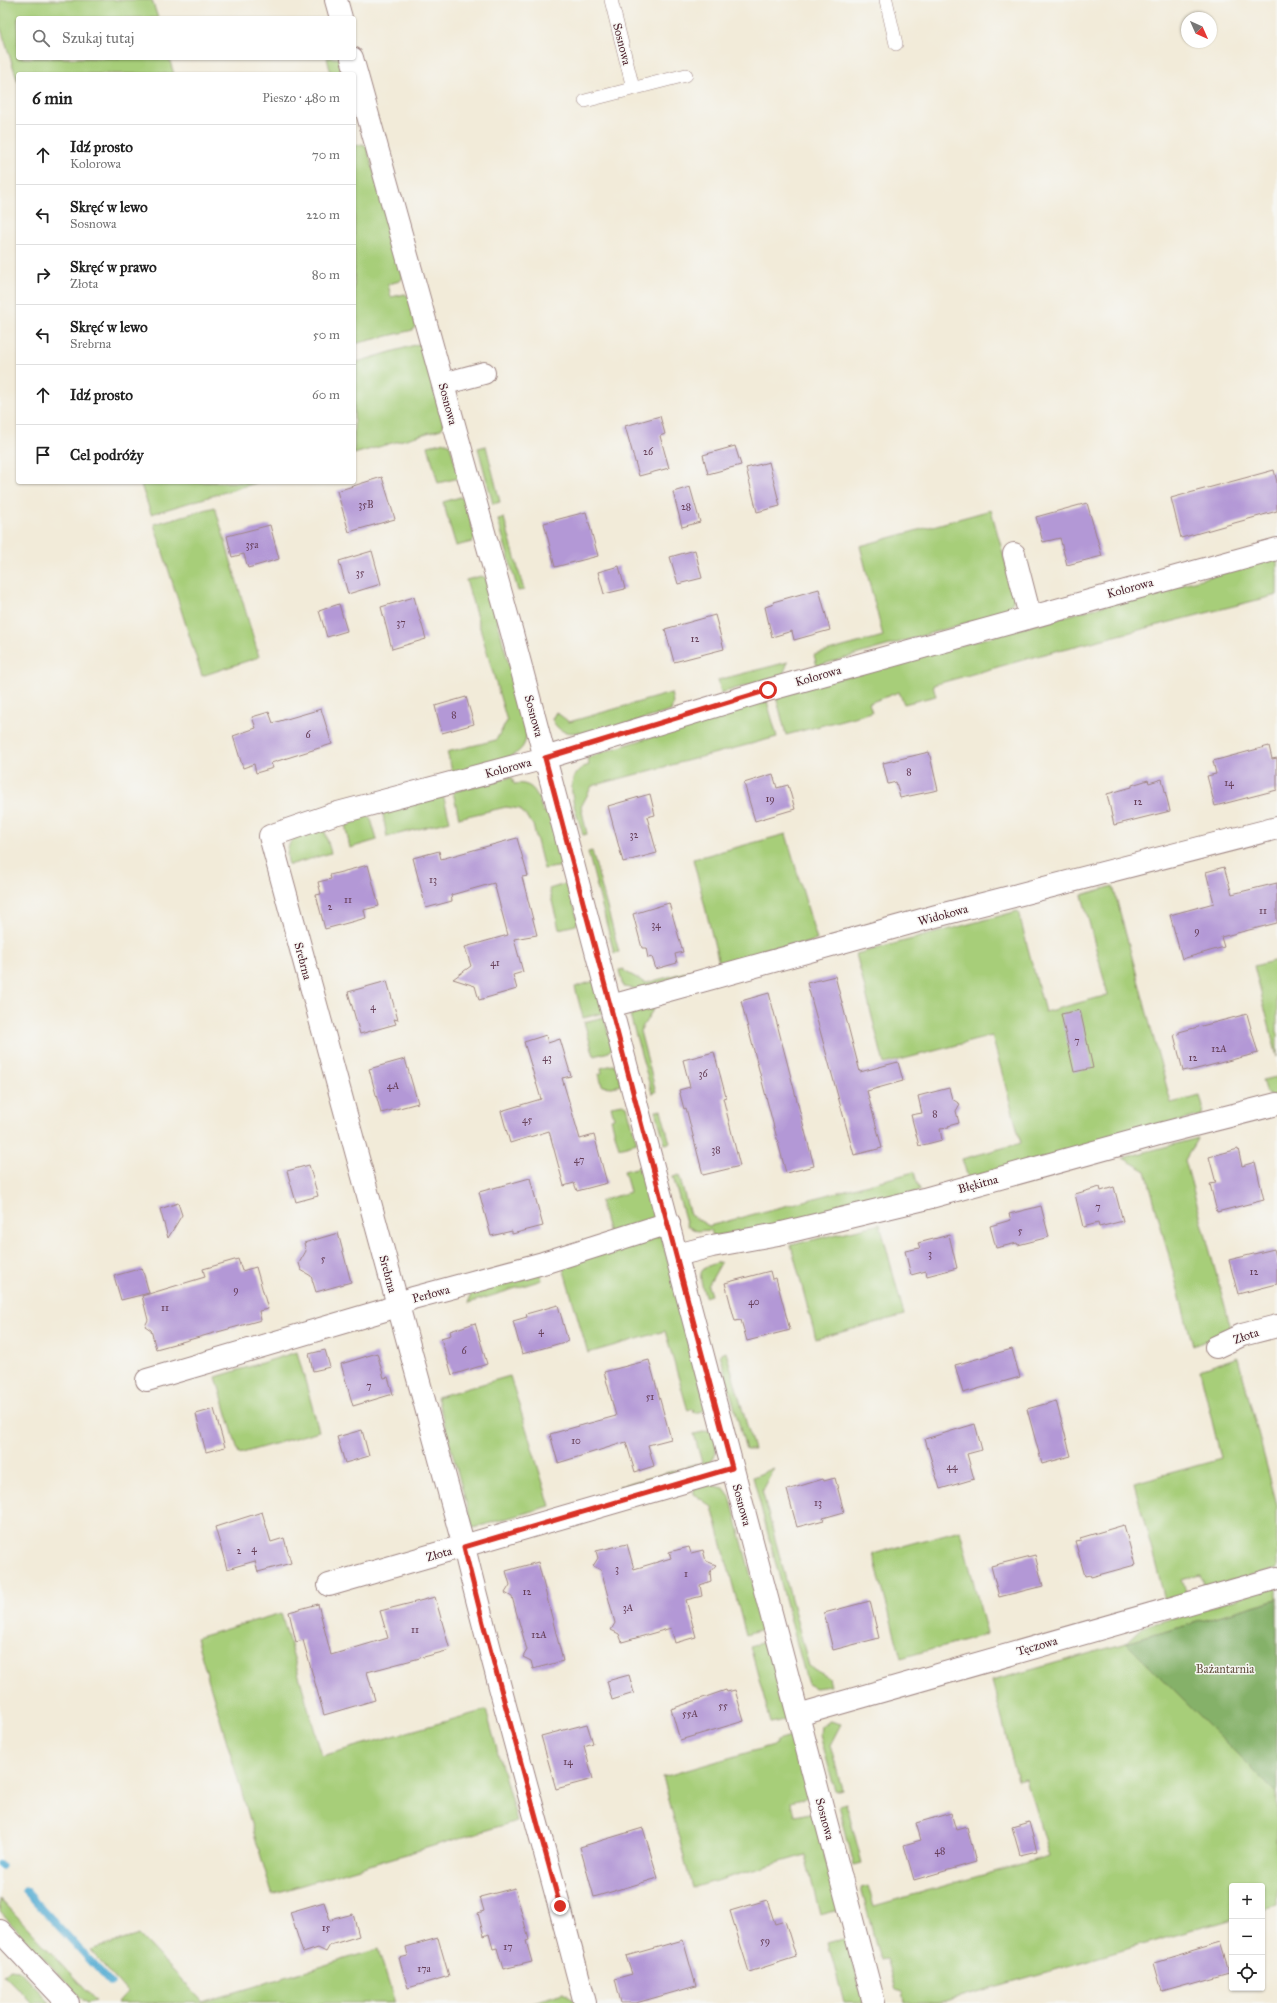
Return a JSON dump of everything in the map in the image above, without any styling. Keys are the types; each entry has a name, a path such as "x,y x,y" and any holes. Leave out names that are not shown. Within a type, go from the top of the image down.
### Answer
{"street":[{"path":"336,0 340,16"},
{"name":"Sosnowa","path":"353,60 356,72"},
{"name":"Sosnowa","path":"356,72 545,758 874,2003"},
{"path":"443,384 484,373"},
{"name":"Kolorowa","path":"270,836 334,814 545,758 768,690 1030,616 1277,549"},
{"path":"1014,554 1030,616"},
{"name":"Widokowa","path":"611,1006 936,916 1277,828"},
{"name":"Srebrna","path":"270,836 396,1305 416,1370 464,1547 585,2003"},
{"name":"Błękitna","path":"677,1255 712,1246 778,1234 924,1199 1159,1134 1277,1104"},
{"name":"Perłowa","path":"147,1380 385,1310 413,1298 543,1263 669,1223"},
{"name":"Złota","path":"1216,1347 1242,1335 1277,1326"},
{"name":"Złota","path":"329,1585 732,1468"},
{"name":"Tęczowa","path":"798,1714 1277,1578"},
{"path":"0,1930 68,2003"}],"lane":[{"name":"Sosnowa","path":"611,0 633,88"},
{"path":"886,0 896,44"},
{"path":"585,101 686,75"}],"green space":[{"path":"0,0 152,0 157,16 16,16 16,60 170,60 173,72 16,72 16,76 0,26"},
{"path":"328,60 343,60 346,72 330,72"},
{"path":"363,144 367,147 403,277 400,281 388,284 391,297 405,294 409,297 416,325 413,330 356,344 356,146"},
{"path":"418,344 422,346 444,425 441,429 356,453 356,362"},
{"path":"445,442 450,445 459,478 438,483 428,446"},
{"path":"486,446 500,502 493,504 478,448"},
{"path":"141,484 252,484 151,514"},
{"path":"460,497 465,500 475,538 472,542 456,546 443,502"},
{"path":"215,507 259,657 202,676 154,524"},
{"path":"991,510 1015,597 1008,611 817,666 814,655 883,636 860,546"},
{"path":"504,518 524,590 518,591 498,520"},
{"path":"1277,558 1277,595 1048,653 933,685 936,696 904,704 899,692 869,703 872,712 786,735 776,696"},
{"path":"481,576 486,578 527,733 523,746 515,754 499,761 453,774 447,752 496,740 507,721 466,580"},
{"path":"788,662 783,675 721,693 718,680"},
{"path":"671,693 673,702 671,711 581,738 580,732 571,733 563,731 557,727 552,719 556,712 569,722"},
{"path":"767,701 777,737 592,786 581,807 587,834 583,835 574,805 572,785 574,776 580,769 589,765 587,758"},
{"path":"512,777 514,784 526,785 534,790 543,812 549,810 564,866 544,869 533,825 520,809 506,807 459,818 453,792"},
{"path":"443,795 450,821 387,837 383,815 385,810"},
{"path":"367,815 371,819 377,840 350,848 345,824 349,819"},
{"path":"323,825 331,853 289,865 287,856 290,842 307,830"},
{"path":"786,834 817,940 638,989 623,987 619,970 624,969 624,971 646,983 719,963 693,859"},
{"path":"592,851 619,952 614,953 588,852"},
{"path":"565,884 569,887 578,921 576,925 559,929 549,889"},
{"path":"1113,886 1171,1103 1200,1096 1203,1107 1202,1115 968,1178 962,1159 1021,1143 992,1036 884,1064 856,954 1018,911 1045,1012 1108,995 1082,895"},
{"path":"1277,960 1277,1057 1254,966"},
{"path":"594,981 603,1013 583,1018 575,987"},
{"path":"638,1008 654,1008 640,1031 656,1092 652,1093 630,1015"},
{"path":"604,1017 612,1048 609,1052 594,1056 584,1022"},
{"path":"613,1065 617,1067 621,1085 612,1087 602,1086 599,1074 602,1073 601,1068"},
{"path":"1277,1077 1277,1095 1270,1096 1265,1090 1262,1080"},
{"path":"623,1104 627,1106 637,1143 619,1148 611,1119 614,1118 611,1106"},
{"path":"661,1110 670,1143 665,1144 656,1111"},
{"path":"1198,1138 1185,1160 1231,1328 1193,1346 1146,1171 1123,1158"},
{"path":"640,1167 644,1169 656,1215 649,1223 609,1234 600,1201 630,1192 624,1171"},
{"path":"914,1172 920,1191 791,1223 713,1236 711,1230 697,1231 687,1226 673,1177 679,1175 690,1215 709,1226"},
{"path":"880,1224 904,1315 816,1339 791,1245"},
{"path":"661,1235 707,1410 694,1413 693,1409 688,1411 665,1331 588,1353 562,1264"},
{"path":"720,1262 721,1263 708,1286 711,1295 705,1297 701,1274 706,1267"},
{"path":"539,1270 542,1280 469,1303 471,1291"},
{"path":"297,1352 319,1431 239,1454 216,1377"},
{"path":"726,1352 754,1450 746,1450 720,1354"},
{"path":"1238,1357 1277,1505 1277,1568 1205,1588 1201,1575 1182,1580 1187,1594 1165,1600 1134,1483 1221,1459 1200,1370"},
{"path":"510,1376 550,1506 473,1528 437,1397"},
{"path":"712,1430 716,1444 716,1451 709,1464 623,1491 619,1486 702,1463 694,1434"},
{"path":"774,1468 762,1490 809,1666 829,1678 831,1686 816,1688 808,1684 753,1477"},
{"path":"711,1485 724,1488 730,1496 764,1626 762,1630 746,1635 712,1507 694,1494 694,1488"},
{"path":"960,1530 987,1634 901,1658 873,1554"},
{"path":"1277,1587 1277,1599 1127,1643 1277,1794 1277,1906 1265,1909 1265,1883 1229,1883 1229,1920 938,2003 905,2003 903,1992 896,1990 887,1959 880,1960 861,1888 868,1886 874,1906 1049,1856 1026,1779 1018,1781 992,1681 1126,1643 1143,1627"},
{"name":"Bażantarnia","path":"1277,1599 1277,1794 1126,1643"},
{"path":"281,1613 322,1756 486,1710 517,1821 272,1894 196,1638"},
{"path":"765,1642 769,1645 789,1719 771,1723 750,1646"},
{"path":"830,1721 841,1724 830,1745 842,1789 835,1791 820,1734 821,1726"},
{"path":"790,1737 794,1740 808,1794 806,1798 791,1802 794,1816 810,1813 814,1815 839,1910 820,1915 805,1855 692,1888 663,1777 777,1744 776,1741"},
{"path":"846,1803 862,1863 854,1865 839,1805"},
{"path":"1,1899 96,2001 86,2003 0,1912"},
{"path":"139,1935 203,2002 378,1949 395,2003 117,2003 127,1992 90,1950"},
{"path":"843,1939 847,1941 864,2003 844,2003 828,1943"},
{"path":"10,1969 19,1970 50,2003 32,2003 4,1975"},
{"path":"564,1993 574,1999 575,2003 530,2003"}],"building":[{"path":"660,416 665,434 660,436 669,468 639,476 625,426"},
{"path":"735,446 741,465 708,474 703,455"},
{"path":"769,462 780,506 757,512 746,468"},
{"path":"1274,470 1277,482 1277,511 1181,538 1171,498"},
{"path":"382,477 395,519 349,532 337,491"},
{"path":"690,487 700,522 682,527 673,492"},
{"path":"1087,503 1102,556 1067,565 1060,538 1043,542 1036,517"},
{"path":"586,512 598,556 555,567 544,523"},
{"path":"270,525 279,559 248,568 244,554 232,557 227,536"},
{"path":"695,550 702,578 678,584 670,557"},
{"path":"372,551 381,584 348,594 339,561"},
{"path":"619,566 625,589 604,594 598,572"},
{"path":"819,589 830,630 794,640 792,631 772,637 765,607 774,604 773,602"},
{"path":"414,597 426,639 392,649 381,607"},
{"path":"339,604 347,631 327,637 319,611"},
{"path":"715,615 724,649 674,662 665,629"},
{"path":"466,697 474,724 442,733 435,706"},
{"path":"321,709 332,744 271,763 273,768 256,773 254,764 243,768 233,736 256,728 252,717 269,712 273,723"},
{"path":"1269,746 1272,759 1277,758 1277,790 1215,806 1207,776 1216,774 1213,761"},
{"path":"929,752 938,790 900,798 896,782 888,784 883,763"},
{"path":"773,774 777,788 788,785 795,809 755,821 744,783"},
{"path":"1162,779 1170,811 1114,825 1107,794 1132,787 1132,785 1148,780 1149,783"},
{"path":"650,794 655,815 647,817 657,853 623,862 608,806"},
{"path":"517,838 528,876 522,877 537,935 514,939 523,972 513,975 517,989 479,1000 475,986 453,979 471,966 465,947 508,935 494,883 451,895 452,901 426,908 413,858 439,851 441,859"},
{"path":"368,865 379,906 364,910 366,918 325,929 316,895 321,894 318,882 331,879 330,875"},
{"path":"1224,867 1232,894 1277,883 1277,923 1221,937 1224,947 1182,959 1170,915 1214,903 1206,872"},
{"path":"669,903 683,952 675,954 677,963 656,969 652,957 648,958 646,948 642,948 633,914"},
{"path":"835,976 860,1072 898,1062 903,1081 867,1091 882,1148 854,1155 807,983"},
{"path":"387,981 398,1020 394,1019 396,1024 360,1034 348,992"},
{"path":"769,993 814,1166 786,1173 741,1001"},
{"path":"1080,1010 1093,1068 1074,1072 1061,1014"},
{"path":"1247,1014 1258,1053 1189,1071 1183,1071 1174,1035 1179,1034 1179,1032"},
{"path":"546,1035 548,1043 560,1039 571,1076 562,1078 580,1139 594,1135 607,1183 577,1191 574,1183 564,1186 549,1131 510,1143 501,1111 541,1099 524,1042"},
{"path":"714,1052 726,1097 723,1098 740,1166 703,1175 686,1108 684,1109 679,1090 690,1087 683,1060"},
{"path":"405,1059 418,1103 381,1113 369,1069"},
{"path":"949,1088 952,1099 960,1104 956,1111 959,1123 948,1126 949,1128 940,1129 942,1140 919,1146 911,1115 922,1113 918,1096"},
{"path":"1238,1149 1242,1166 1255,1162 1264,1200 1217,1212 1210,1184 1216,1183 1209,1157"},
{"path":"309,1165 318,1196 296,1202 287,1171"},
{"path":"530,1178 543,1226 512,1234 512,1231 491,1236 479,1192"},
{"path":"1100,1187 1101,1191 1114,1187 1123,1221 1099,1227 1098,1223 1083,1227 1075,1194"},
{"path":"178,1203 182,1215 168,1238 160,1209"},
{"path":"1041,1206 1049,1237 1018,1245 1017,1243 996,1248 990,1226 1011,1220 1009,1214"},
{"path":"338,1233 351,1282 316,1292 311,1276 301,1270 299,1263 306,1251 304,1243"},
{"path":"949,1235 957,1268 927,1276 926,1271 911,1275 905,1251 920,1248 918,1243"},
{"path":"1274,1249 1277,1261 1277,1284 1238,1294 1229,1260"},
{"path":"238,1259 242,1271 256,1267 268,1309 259,1311 261,1320 156,1349 151,1330 145,1326 148,1320 142,1296 205,1277 203,1269"},
{"path":"142,1268 149,1293 121,1300 114,1276"},
{"path":"770,1271 772,1279 776,1278 790,1330 747,1341 741,1320 735,1321 725,1283"},
{"path":"558,1305 568,1341 522,1354 513,1321 527,1317 526,1314"},
{"path":"475,1323 487,1364 452,1375 441,1338 451,1335 450,1331"},
{"path":"1012,1349 1020,1377 963,1393 955,1365"},
{"path":"325,1350 330,1367 313,1371 309,1354"},
{"path":"377,1353 384,1378 388,1377 393,1394 353,1406 341,1364"},
{"path":"649,1360 671,1439 648,1445 654,1466 635,1472 626,1442 558,1463 550,1434 616,1416 604,1372"},
{"path":"1056,1401 1071,1456 1042,1464 1027,1409"},
{"path":"214,1409 225,1447 206,1452 196,1414"},
{"path":"975,1424 982,1450 967,1454 974,1479 940,1489 925,1439"},
{"path":"362,1430 369,1456 345,1463 337,1437"},
{"path":"835,1478 844,1512 823,1518 824,1520 797,1527 787,1490 823,1479 824,1481"},
{"path":"262,1512 271,1542 284,1538 291,1563 258,1572 255,1561 227,1569 215,1527"},
{"path":"1124,1525 1135,1565 1091,1577 1090,1575 1085,1576 1075,1541 1081,1540 1080,1538"},
{"path":"627,1544 634,1569 671,1558 669,1552 689,1547 691,1553 703,1550 706,1561 716,1565 710,1572 711,1581 700,1585 702,1596 686,1600 696,1637 675,1643 671,1628 622,1642 619,1634 611,1630 615,1623 601,1570 593,1566 598,1558 596,1551"},
{"path":"1035,1555 1043,1586 999,1597 991,1566"},
{"path":"538,1562 563,1661 533,1669 531,1661 523,1657 527,1650 512,1597 505,1593 510,1585 506,1571"},
{"path":"435,1597 450,1650 367,1672 375,1700 324,1715 303,1640 296,1642 289,1612 318,1604 331,1655 388,1638 380,1611"},
{"path":"870,1601 879,1638 833,1650 824,1613"},
{"path":"629,1675 634,1693 612,1700 607,1681"},
{"path":"726,1690 727,1692 735,1690 744,1721 680,1740 671,1709"},
{"path":"587,1724 593,1743 584,1746 593,1779 556,1789 541,1736"},
{"path":"951,1813 956,1830 967,1827 976,1862 914,1880 904,1845 921,1840 916,1823"},
{"path":"1029,1822 1037,1851 1020,1855 1012,1827"},
{"path":"643,1828 658,1878 594,1897 580,1847"},
{"path":"515,1888 529,1940 526,1941 532,1962 503,1969 497,1948 493,1949 489,1934 484,1936 478,1913 484,1911 480,1897"},
{"path":"767,1900 775,1924 785,1921 796,1957 749,1972 730,1911"},
{"path":"324,1902 330,1920 353,1914 359,1936 330,1945 326,1952 318,1948 303,1953 290,1912"},
{"path":"438,1938 449,1976 408,1988 399,1958 408,1956 406,1947"},
{"path":"683,1940 696,1986 636,2003 621,2003 615,1979 632,1974 626,1956"},
{"path":"1221,1943 1229,1972 1162,1991 1154,1963"}],"waterway":[{"path":"25,1890 111,1983"}],"route":[{"path":"560,1906 483,1623 464,1547 732,1468 657,1176 545,758 768,690"}]}
